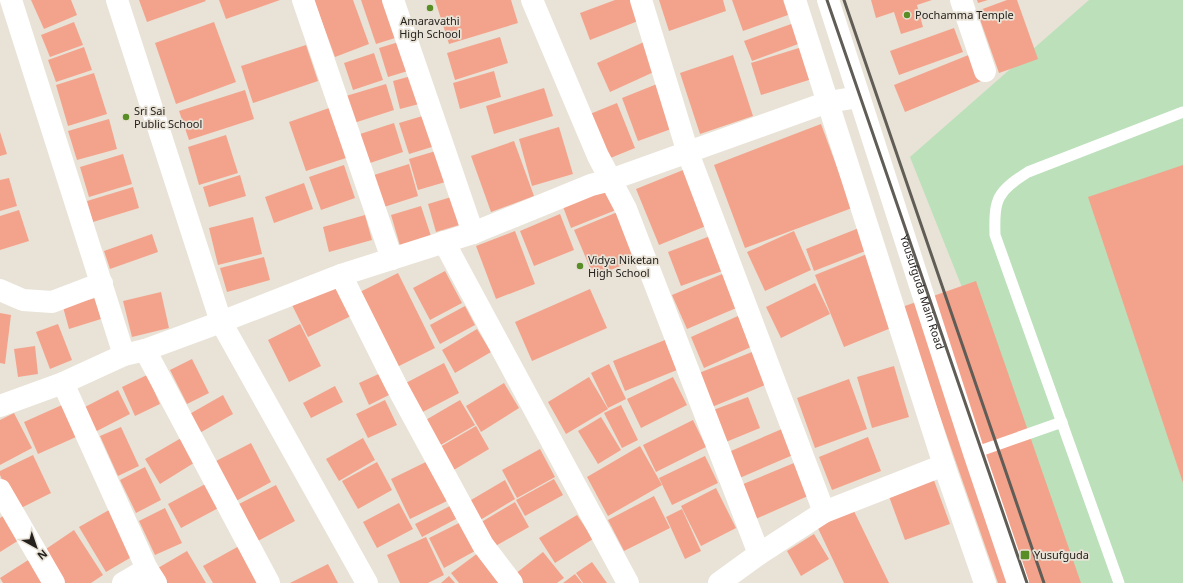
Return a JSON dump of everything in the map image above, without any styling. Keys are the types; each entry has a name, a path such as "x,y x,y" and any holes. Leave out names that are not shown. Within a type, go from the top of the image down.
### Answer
{"street":[{"path":"11,0 102,284 135,352 268,583"},
{"path":"117,0 221,322 367,583"},
{"path":"303,0 392,259"},
{"path":"393,0 473,233"},
{"path":"532,0 598,156 626,209 759,554"},
{"path":"641,0 688,153 824,512"},
{"path":"795,0 944,465 985,583"},
{"name":"Yousufguda Main Road","path":"828,0 974,452 1018,583"},
{"path":"961,0 985,71"},
{"path":"0,406 63,383 135,352 221,322 341,275 473,233 591,184 610,180 828,102 860,97"},
{"path":"444,242 628,583"},
{"path":"341,275 396,384 482,545 512,583"},
{"path":"0,290 23,300 52,302 102,284"},
{"path":"63,383 152,576 124,583"},
{"path":"719,583 759,554 824,512 944,465"},
{"path":"0,490 54,583"}],"lane":[{"path":"1118,583 995,235 994,214 998,197 1011,183 1028,172 1183,112"},
{"path":"974,452 1062,422"}],"green space":[{"path":"1089,0 1183,0 1183,583 1080,583 910,157"}],"building":[{"path":"31,0 71,0 77,15 44,29"},
{"path":"139,0 205,0 206,1 147,22"},
{"path":"219,0 280,0 226,19"},
{"path":"314,0 353,0 369,44 335,57"},
{"path":"361,0 400,0 411,33 376,44"},
{"path":"435,0 511,0 518,23 449,44"},
{"path":"615,0 631,0 638,21 590,40 580,13"},
{"path":"659,0 723,0 726,11 669,31"},
{"path":"732,0 783,0 788,15 743,31"},
{"name":"Pochamma Temple","path":"871,0 932,0 917,5 923,27 901,34 894,12 876,18"},
{"path":"977,0 988,0 978,3"},
{"path":"1007,0 1017,0 1038,59 999,73 977,11"},
{"path":"74,22 83,45 50,57 41,35"},
{"path":"214,22 236,82 176,104 155,43"},
{"path":"794,23 801,43 752,61 744,41"},
{"path":"954,28 963,52 899,75 890,51"},
{"path":"500,37 508,63 455,80 447,53"},
{"path":"412,38 421,67 388,77 379,48"},
{"path":"644,42 656,71 610,92 597,63"},
{"path":"306,45 318,81 253,103 241,66"},
{"path":"84,47 92,70 56,82 48,60"},
{"path":"802,47 812,79 761,95 751,63"},
{"path":"374,53 383,80 353,90 344,63"},
{"path":"971,54 981,81 905,112 894,85"},
{"path":"733,55 753,116 700,134 680,73"},
{"path":"494,71 501,97 460,109 453,83"},
{"path":"426,72 434,100 400,109 393,81"},
{"path":"94,73 107,114 68,126 56,85"},
{"path":"386,84 394,110 354,123 346,96"},
{"path":"657,84 674,128 638,141 622,98"},
{"path":"544,88 553,116 494,134 486,106"},
{"path":"245,90 254,119 189,140 179,111"},
{"path":"617,103 635,148 608,159 590,114"},
{"path":"332,107 349,157 306,171 289,122"},
{"path":"436,112 445,143 409,154 399,123"},
{"path":"109,119 117,149 77,160 68,131"},
{"path":"394,123 403,152 367,164 357,135"},
{"path":"821,124 852,208 745,248 714,165"},
{"path":"559,127 573,174 532,186 519,139"},
{"path":"0,132 7,154 0,156"},
{"path":"226,135 238,173 199,185 188,147"},
{"path":"514,141 534,196 491,212 471,156"},
{"path":"449,147 459,178 418,190 409,159"},
{"path":"123,154 132,184 89,197 80,167"},
{"path":"409,164 418,196 384,207 374,175"},
{"path":"344,165 355,198 321,210 309,177"},
{"path":"1183,165 1183,483 1088,197"},
{"path":"688,168 711,224 659,245 636,189"},
{"path":"240,175 246,196 209,207 203,187"},
{"path":"9,178 17,206 0,211 0,180"},
{"path":"304,183 313,209 274,223 265,197"},
{"path":"133,187 139,208 93,222 87,201"},
{"path":"607,187 616,210 571,228 562,204"},
{"path":"468,192 476,220 436,232 428,204"},
{"path":"421,206 432,239 401,249 391,215"},
{"path":"19,210 29,241 0,250 0,216"},
{"path":"620,211 639,258 594,277 574,230"},
{"path":"560,214 574,250 534,266 520,231"},
{"path":"365,215 372,240 329,252 323,227"},
{"path":"253,217 262,254 218,265 209,228"},
{"path":"859,228 868,250 814,271 806,249"},
{"path":"515,231 535,284 496,299 476,246"},
{"path":"794,231 811,270 765,291 747,252"},
{"path":"152,234 158,252 110,269 104,251"},
{"path":"713,235 725,270 681,286 668,252"},
{"path":"867,254 896,326 844,347 815,275"},
{"path":"264,257 270,280 227,292 220,268"},
{"path":"445,271 462,303 430,320 413,288"},
{"path":"727,272 741,306 687,329 672,295"},
{"path":"398,273 435,348 393,369 356,294"},
{"path":"336,280 353,315 308,337 291,303"},
{"path":"976,281 1081,583 998,583 902,307"},
{"path":"815,283 830,314 781,338 766,307"},
{"path":"590,289 607,328 532,361 515,322"},
{"path":"161,292 169,328 132,337 123,301"},
{"path":"95,298 101,319 69,329 63,307"},
{"path":"465,306 475,325 440,344 430,325"},
{"path":"0,313 11,315 5,364 0,363"},
{"path":"738,316 751,347 704,368 691,337"},
{"path":"58,324 72,360 50,369 36,332"},
{"path":"300,324 321,366 289,382 268,340"},
{"path":"477,329 491,352 455,373 442,350"},
{"path":"665,340 677,370 625,391 613,361"},
{"path":"35,346 38,374 18,377 14,349"},
{"path":"757,350 770,383 712,407 699,373"},
{"path":"192,359 209,393 187,404 170,370"},
{"path":"444,363 459,393 417,415 402,385"},
{"path":"609,364 626,399 608,408 591,373"},
{"path":"894,366 909,417 872,428 857,377"},
{"path":"383,372 393,393 369,405 359,383"},
{"path":"147,375 160,404 135,416 122,387"},
{"path":"589,377 608,409 566,434 548,402"},
{"path":"673,377 687,405 641,428 627,399"},
{"path":"849,379 867,429 815,448 797,398"},
{"path":"504,383 519,408 481,432 466,406"},
{"path":"335,386 343,402 311,418 303,403"},
{"path":"118,390 130,414 93,433 81,409"},
{"path":"223,395 233,414 196,435 186,416"},
{"path":"748,397 760,428 721,444 708,412"},
{"path":"385,400 397,425 368,438 356,414"},
{"path":"460,400 475,425 439,446 424,421"},
{"path":"62,405 76,437 38,454 24,422"},
{"path":"621,405 638,440 622,448 604,413"},
{"path":"14,413 32,448 0,465 0,420"},
{"path":"601,417 621,450 598,464 578,431"},
{"path":"693,420 706,447 656,472 643,445"},
{"path":"476,426 489,449 447,474 433,451"},
{"path":"121,427 139,466 118,476 100,436"},
{"path":"782,429 793,455 735,480 724,454"},
{"path":"183,437 197,461 160,484 145,459"},
{"path":"868,437 881,471 832,490 819,457"},
{"path":"363,438 375,460 339,481 326,459"},
{"path":"251,443 271,482 236,501 216,461"},
{"path":"640,446 662,485 608,516 587,477"},
{"path":"540,449 555,477 517,498 502,470"},
{"path":"33,455 51,493 17,510 0,475 0,471"},
{"path":"705,456 718,483 672,505 659,478"},
{"path":"428,461 447,501 410,519 391,479"},
{"path":"377,462 392,490 358,509 342,481"},
{"path":"794,463 808,496 751,521 736,487"},
{"path":"145,467 161,500 136,513 120,480"},
{"path":"932,475 950,524 905,540 887,491"},
{"path":"554,479 563,495 525,516 516,500"},
{"path":"505,480 515,499 477,522 466,503"},
{"path":"211,481 224,505 181,528 168,504"},
{"path":"276,485 295,521 256,542 237,505"},
{"path":"716,488 736,528 701,546 681,506"},
{"path":"654,496 670,528 624,551 608,520"},
{"path":"515,502 529,527 492,548 478,524"},
{"path":"399,503 413,529 377,548 363,522"},
{"path":"450,506 456,519 422,537 415,524"},
{"path":"852,507 889,583 844,583 816,524"},
{"path":"165,508 182,543 155,555 139,521"},
{"path":"682,509 701,551 685,559 666,517"},
{"path":"109,510 135,555 106,572 79,527"},
{"path":"8,513 24,537 0,552 0,518"},
{"path":"577,515 593,539 555,563 539,538"},
{"path":"461,522 475,551 444,568 429,538"},
{"path":"74,530 103,575 91,583 64,583 43,551"},
{"path":"814,534 829,559 801,576 787,551"},
{"path":"426,537 444,575 428,583 400,583 387,555"},
{"path":"241,545 262,583 213,583 203,566"},
{"path":"187,551 206,583 167,583 158,568"},
{"path":"543,552 564,578 557,583 514,583 510,578"},
{"path":"478,553 500,583 459,583 451,573"},
{"path":"36,555 53,583 3,583 0,578"},
{"path":"592,562 607,583 583,583 576,573"},
{"path":"328,564 338,583 290,583"},
{"path":"575,574 582,583 563,583"},
{"path":"449,576 455,583 441,583"}],"railway":[{"path":"827,0 1027,583"},
{"path":"844,0 1044,583"}],"place":[{"name":"Amaravathi High School","path":"430,8"},
{"name":"Pochamma Temple","path":"907,15"},
{"name":"Sri Sai Public School","path":"126,117"},
{"name":"Vidya Niketan High School","path":"580,266"},
{"name":"Yusufguda","path":"1025,555"}]}
